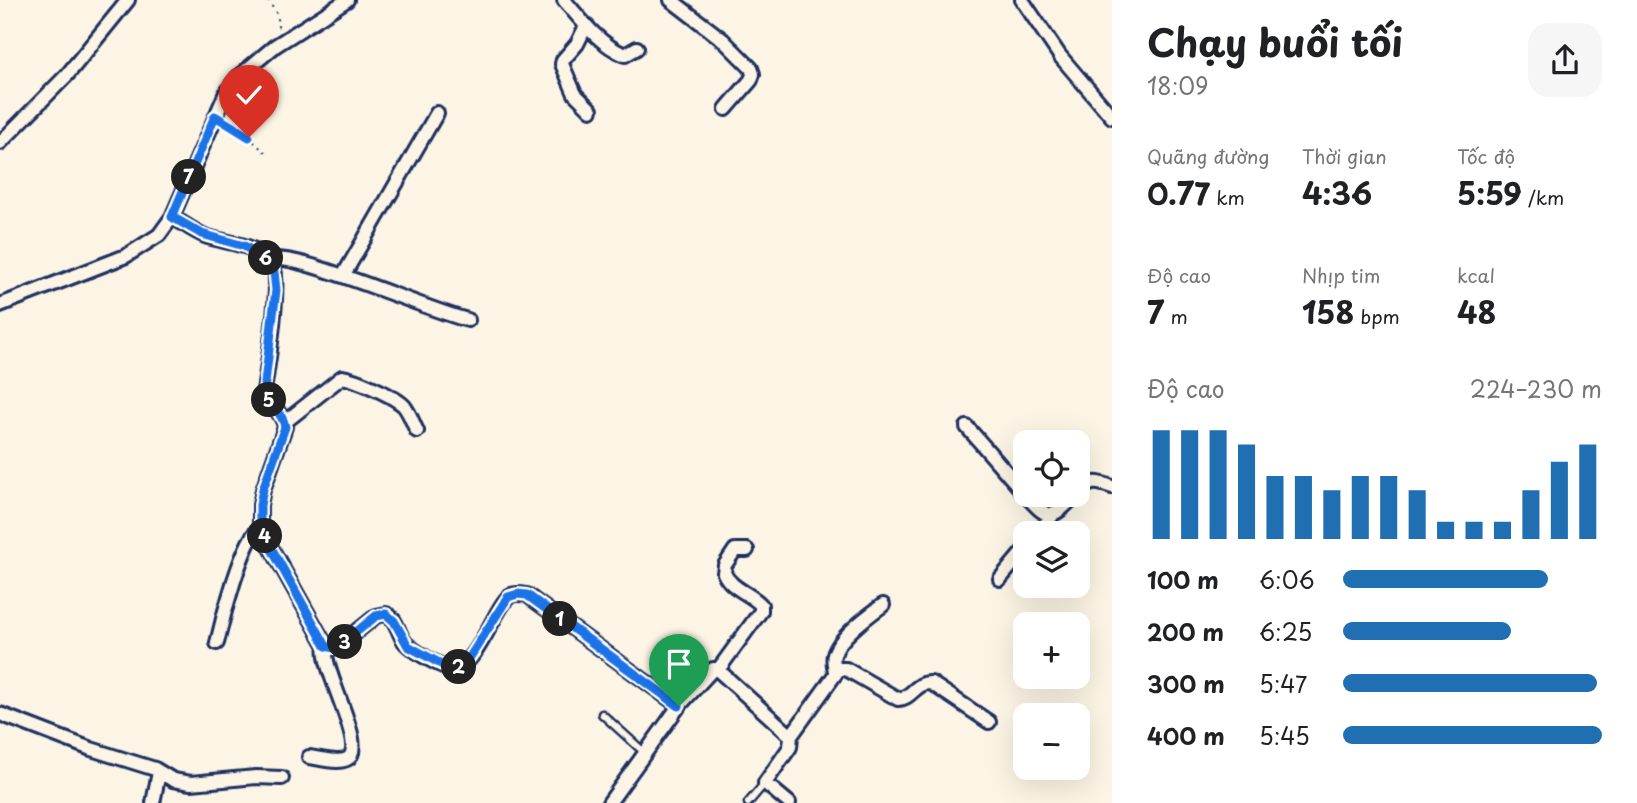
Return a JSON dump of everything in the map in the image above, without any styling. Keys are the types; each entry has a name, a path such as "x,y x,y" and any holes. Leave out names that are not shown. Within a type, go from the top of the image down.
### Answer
{"street":[{"path":"0,143 67,75 128,0"},
{"path":"0,305 137,250 159,235 172,217 225,95 238,77 275,46 347,0"},
{"path":"564,0 602,41 625,55 637,48"},
{"path":"671,0 723,40 751,68 751,80 726,109"},
{"path":"1022,0 1060,56 1112,117"},
{"path":"586,26 562,64 575,94 591,110"},
{"path":"343,276 437,113"},
{"path":"172,217 202,234 244,246 270,261 275,272 276,290 264,391 285,422 285,432 263,489 260,528 326,646 339,646 376,616 386,614 394,621 408,646 446,668 456,669 468,660 508,597 527,595 679,706"},
{"path":"270,261 274,258 289,258 436,312 468,320"},
{"path":"285,422 342,377 398,402 407,411 417,431"},
{"path":"967,427 1013,480"},
{"path":"1090,483 1112,487"},
{"path":"1036,507 1040,512 1052,516"},
{"path":"1048,521 1064,507"},
{"path":"217,643 245,551 260,528"},
{"path":"718,670 761,611 758,601 734,586 724,573 725,565 735,550 747,550"},
{"path":"1000,579 1013,564"},
{"path":"835,673 834,655 838,648 859,624 883,605"},
{"path":"309,757 343,761 349,759 351,754 352,738 328,669 324,651 326,646"},
{"path":"610,803 679,706 710,669 718,670 790,736"},
{"path":"789,803 765,783 790,747 790,736 839,669 846,669 894,698 902,700 918,685 931,683 989,722"},
{"path":"0,714 159,772 173,780 191,782 282,778"},
{"path":"153,803 159,772"}],"lane":[{"path":"602,715 645,753"},
{"path":"748,803 765,783"}],"path":[{"path":"268,0 276,10 279,22 275,46"},
{"path":"215,116 243,132 265,152"}],"route":[{"path":"249,137 215,116 172,217 202,234 244,246 273,263 276,290 264,391 283,417 285,432 263,489 260,528 326,646 339,646 376,616 386,614 394,621 408,646 446,668 456,669 468,660 508,597 513,594 527,595 679,706"}]}
